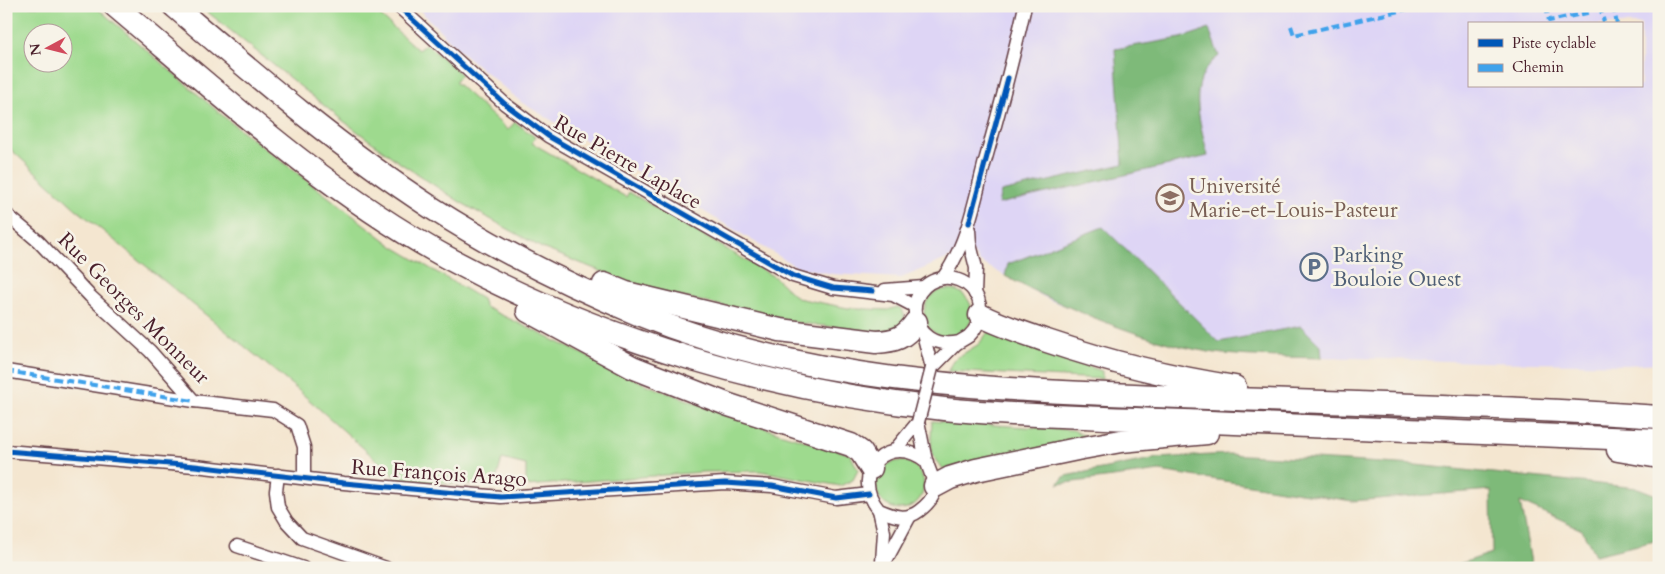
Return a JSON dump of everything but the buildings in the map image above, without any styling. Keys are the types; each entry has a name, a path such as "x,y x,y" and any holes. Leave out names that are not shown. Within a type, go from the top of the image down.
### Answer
{"highway":[{"path":"115,6 326,180 369,210 446,257 525,296 626,337 727,369 813,389 945,409 1290,426 1659,440"},
{"path":"174,6 311,119 435,210 510,252 648,318 760,354 877,378 954,386 1347,404 1568,411 1659,417"},
{"path":"359,156 528,250 626,293 780,330 876,342 902,338 918,321"},
{"path":"446,257 465,276 632,367 729,405 851,445 860,452 871,468"},
{"path":"978,304 997,324 1076,351 1140,370 1182,379 1347,404"},
{"path":"1568,411 1659,403"},
{"path":"935,486 950,478 976,470 1121,441 1290,426"},
{"path":"1529,435 1659,457"}],"street":[{"name":"Rue Pierre Laplace","path":"398,6 505,104 548,136 786,273 833,288 873,291 924,287"},
{"path":"882,568 884,532 879,510 869,494 867,478 877,459 894,451 918,422 932,368 918,321 924,287 943,278 955,262 969,223 1013,60 1025,6"},
{"name":"Rue Georges Monneur","path":"6,214 38,241 96,302 150,351 194,401 273,410 297,425 304,447 304,478"},
{"path":"932,368 976,328 978,304 976,268 970,244 969,223"},
{"path":"943,278 962,282 978,304"},
{"name":"Rue Pierre Laplace","path":"873,291 898,297 918,321"},
{"path":"918,321 940,343 959,342"},
{"path":"6,371 194,401"},
{"path":"882,568 910,516 930,502 935,486 932,472 927,462 918,422"},
{"name":"Rue François Arago","path":"6,451 50,453 501,497 725,483 772,486 836,498 869,494"},
{"path":"894,451 912,452 927,462"},
{"path":"278,475 278,507 287,522 302,538 386,568"},
{"path":"879,510 892,516 910,516"},
{"path":"237,546 302,568"}],"shaded area":[{"name":"Université Marie-et-Louis-Pasteur","path":"416,6 1659,6 1659,363 1626,365 1222,354 1168,342 1051,301 980,262 970,249 901,278 833,274 797,267 521,102 457,48"}],"green space":[{"path":"6,6 95,6 229,121 394,247 482,299 485,307 647,385 779,433 850,454 858,470 853,480 840,486 760,471 703,472 526,486 526,465 502,459 494,487 398,479 298,390 76,209 6,145"},
{"path":"200,6 370,6 418,50 426,44 461,74 455,82 508,130 515,122 535,137 532,143 626,197 629,192 776,278 797,298 848,308 888,310 897,307 902,309 905,317 901,325 887,333 799,323 646,289 542,248 460,202 400,163 342,120"},
{"path":"1209,29 1219,56 1208,66 1198,89 1199,116 1208,156 998,204 1001,192 1123,164 1115,49 1181,38"},
{"path":"1103,227 1219,342 1301,326 1321,346 1322,358 1223,354 1168,343 1140,335 1083,313 1005,276 1008,264"},
{"path":"943,289 953,289 962,293 968,299 972,313 968,327 962,333 953,337 943,337 934,333 928,327 924,318 924,308 928,299 934,293"},
{"path":"988,332 1102,371 1102,379 948,371 953,360 979,344"},
{"path":"932,421 1073,430 1089,438 944,469 935,459 933,453 931,441"},
{"path":"1229,454 1416,465 1638,488 1659,496 1659,540 1595,555 1582,530 1520,502 1532,568 1447,568 1492,553 1491,490 1352,501 1160,471 1058,484 1065,476 1157,458"},
{"path":"895,461 905,461 914,465 920,471 923,476 923,494 914,505 905,509 895,509 886,505 880,499 876,490 876,480 880,471 886,465"}],"marked path":[{"path":"1291,26 1294,35 1421,6"},
{"path":"1546,6 1549,21 1587,13 1585,6"},
{"path":"1600,6 1604,22"},
{"path":"1613,6 1617,22"},
{"path":"6,371 194,401"}],"cycle path":[{"path":"398,6 505,104 548,136 793,276 833,288 873,291"},
{"path":"969,223 1008,78"},
{"path":"6,451 195,466 344,483 501,497 725,483 772,486 836,498 869,494"}],"place":[{"name":"Université Marie-et-Louis-Pasteur","path":"1170,198"},
{"name":"Parking Bouloie Ouest","path":"1314,267"}]}
